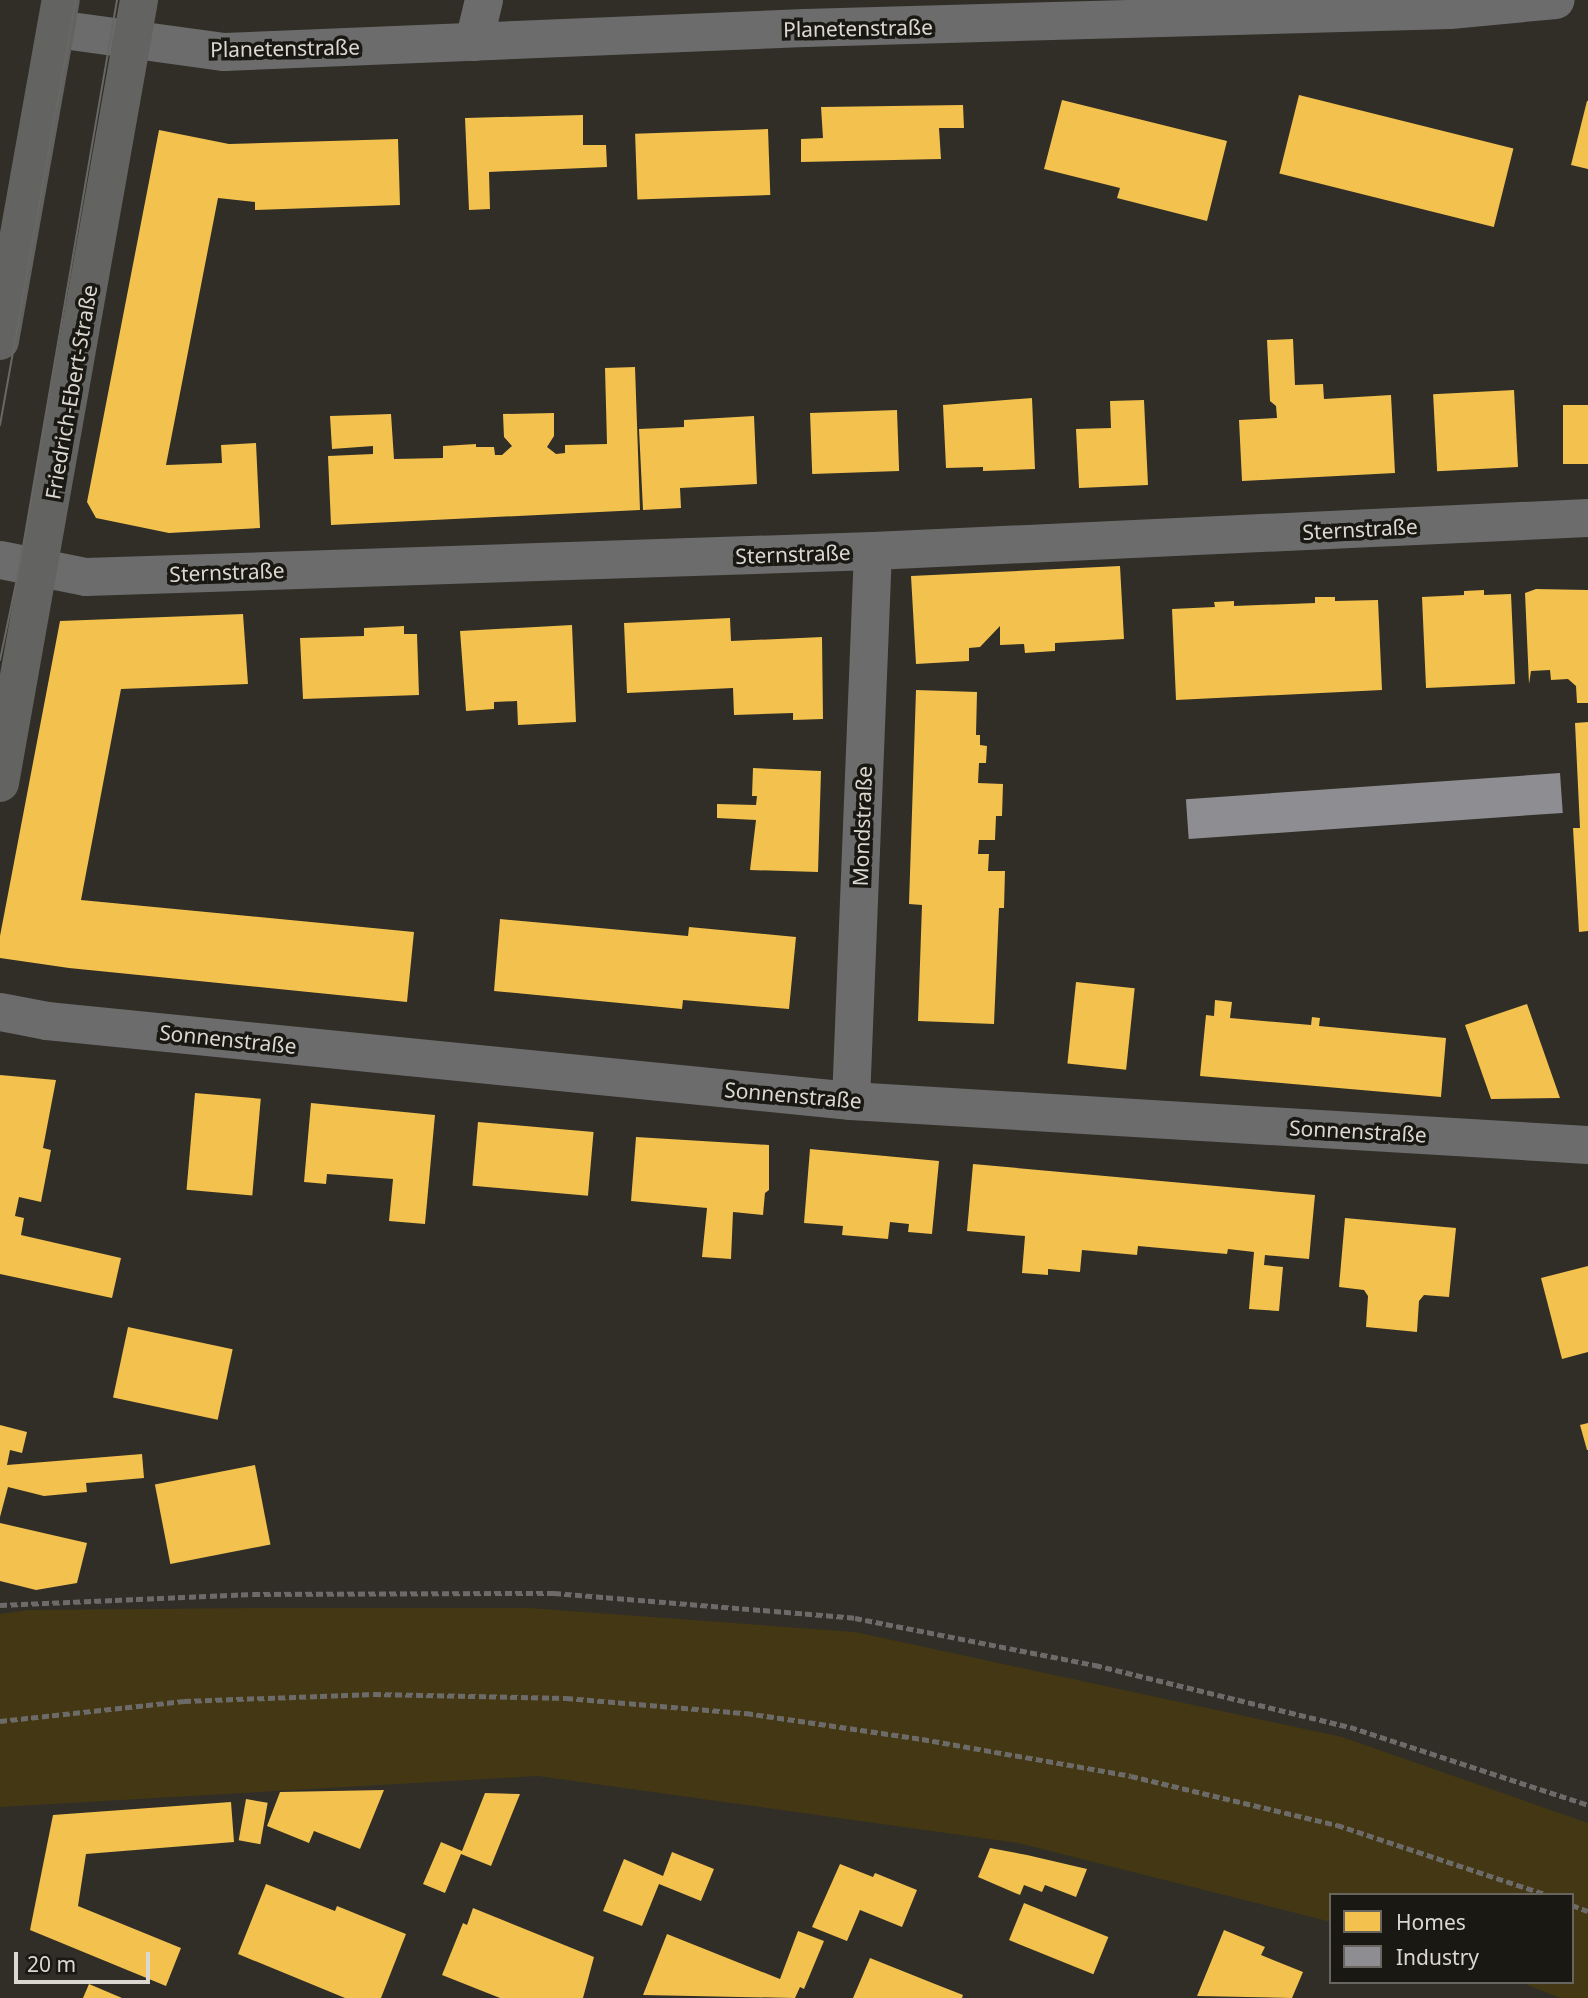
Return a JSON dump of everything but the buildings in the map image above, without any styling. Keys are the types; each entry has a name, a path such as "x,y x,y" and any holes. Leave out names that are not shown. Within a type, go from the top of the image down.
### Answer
{"main road":[{"name":"Friedrich-Ebert-Straße","path":"0,783 139,0"},
{"path":"0,341 58,15"}],"street":[{"path":"474,42 484,0"},
{"name":"Planetenstraße","path":"58,15 131,41 224,52 1243,8 1450,10 1556,0"},
{"name":"Sternstraße","path":"0,560 86,577 873,551 1588,518"},
{"name":"Mondstraße","path":"851,1101 873,551"},
{"name":"Sonnenstraße","path":"0,1012 47,1021 851,1101 1588,1145"}],"path":[{"path":"0,1605 253,1594 554,1593 855,1618 1095,1665 1350,1727 1588,1805"},
{"path":"0,1721 184,1701 374,1694 566,1698 746,1713 922,1739 1131,1776 1337,1825 1541,1893"}],"shaded area":[{"path":"529,1608 855,1632 1342,1737 1588,1823 1588,1998 1560,1998 1525,1984 1574,1984 1574,1893 1329,1893 1329,1921 1018,1843 538,1776 0,1807 0,1614 28,1610"}],"tram line":[{"path":"0,425 76,0"},
{"path":"0,660 20,564 117,0"}]}
